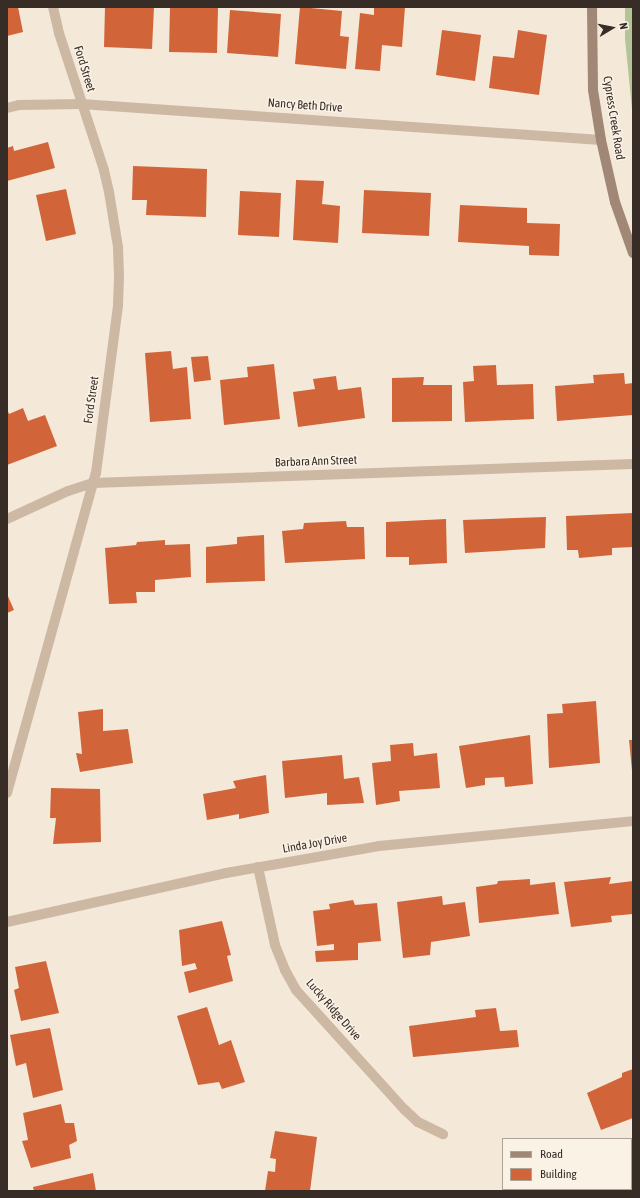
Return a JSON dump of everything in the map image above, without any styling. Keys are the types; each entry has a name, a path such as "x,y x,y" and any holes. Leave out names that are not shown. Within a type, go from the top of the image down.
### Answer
{"main road":[{"name":"Cypress Creek Road","path":"592,7 593,90 601,140 615,202 633,253"}],"street":[{"name":"Ford Street","path":"7,793 94,483 118,305 120,276 118,247 104,170 81,104 59,33 53,7"},
{"name":"Nancy Beth Drive","path":"7,108 19,105 81,104 601,140"},
{"name":"Barbara Ann Street","path":"7,519 68,491 94,483 633,464"},
{"name":"Linda Joy Drive","path":"7,922 258,867 379,846 633,821"},
{"name":"Lucky Ridge Drive","path":"258,867 275,945 285,970 296,990 404,1110 418,1122 443,1134"}],"green space":[{"path":"625,7 633,7 633,119 625,39"}],"building":[{"path":"7,7 18,7 23,32 7,36"},
{"path":"105,7 154,7 152,49 104,47"},
{"path":"170,7 218,7 217,53 169,52"},
{"path":"300,7 342,11 340,36 349,37 346,69 295,64"},
{"path":"374,7 405,7 402,47 382,45 380,71 355,69 360,13 374,15"},
{"path":"230,10 281,14 278,57 227,53"},
{"path":"442,30 481,35 475,81 436,75"},
{"path":"518,30 547,35 539,95 489,88 493,56 514,58"},
{"path":"48,142 55,168 7,181 7,148 13,146 14,151"},
{"path":"133,166 207,169 206,217 146,215 147,200 132,200"},
{"path":"296,180 324,181 322,204 340,206 338,243 293,240"},
{"path":"66,189 76,234 46,241 36,195"},
{"path":"364,190 431,193 429,236 362,233"},
{"path":"240,191 281,193 279,237 238,235"},
{"path":"460,205 527,208 527,223 560,224 559,256 529,255 529,246 458,242"},
{"path":"171,351 173,369 187,367 191,419 150,422 145,353"},
{"path":"208,356 211,380 194,382 191,357"},
{"path":"274,364 280,419 224,425 220,380 248,377 247,367"},
{"path":"496,365 497,385 533,384 534,419 465,422 463,382 474,381 473,366"},
{"path":"624,373 625,384 633,383 633,415 557,421 555,386 594,383 593,375"},
{"path":"336,376 338,390 361,387 365,418 298,427 293,392 315,389 313,379"},
{"path":"424,377 423,385 452,385 452,421 392,422 392,378"},
{"path":"23,408 28,421 45,415 57,446 7,465 7,409 9,414"},
{"path":"633,513 633,547 612,548 612,555 579,558 578,550 567,550 566,516"},
{"path":"546,517 545,548 465,553 463,520"},
{"path":"446,519 447,563 409,565 409,557 386,557 386,522"},
{"path":"346,521 347,527 364,527 365,559 285,563 282,531 303,529 304,523"},
{"path":"264,535 265,581 206,583 206,547 237,544 237,537"},
{"path":"165,540 165,545 190,544 191,577 155,580 155,592 136,592 137,603 109,604 105,548 136,545 137,542"},
{"path":"7,594 14,610 7,613"},
{"path":"596,701 600,763 549,768 547,714 563,713 562,704"},
{"path":"103,709 103,731 128,729 133,763 80,772 76,753 82,754 78,712"},
{"path":"530,735 533,784 505,787 504,777 485,778 485,785 466,788 459,746"},
{"path":"629,740 633,740 633,770 632,770"},
{"path":"413,743 414,756 437,753 440,788 399,791 400,801 376,805 372,763 391,761 390,745"},
{"path":"342,755 344,779 359,777 364,803 327,805 327,793 285,798 282,761"},
{"path":"266,775 269,813 239,819 239,814 207,820 203,794 236,788 233,781"},
{"path":"51,788 100,789 101,842 53,844 56,818 50,818"},
{"path":"611,877 609,884 633,881 633,914 611,916 612,922 571,927 564,882"},
{"path":"530,879 530,885 555,882 559,914 479,923 476,887 497,884 498,881"},
{"path":"442,896 443,905 465,902 470,936 431,942 430,955 403,958 397,902"},
{"path":"353,900 355,905 377,903 381,941 358,943 358,960 316,962 315,951 334,950 334,944 317,946 313,911 330,909 329,904"},
{"path":"222,921 231,955 227,956 233,981 189,993 184,972 197,969 195,963 182,966 179,930"},
{"path":"46,961 59,1013 21,1021 14,990 19,988 15,967"},
{"path":"207,1007 219,1045 231,1040 245,1082 222,1089 219,1082 198,1085 177,1016"},
{"path":"496,1008 500,1031 517,1030 519,1047 413,1057 409,1026 476,1017 475,1010"},
{"path":"50,1028 63,1090 33,1098 26,1063 16,1066 10,1035"},
{"path":"633,1069 633,1118 601,1130 587,1093 622,1077 622,1073"},
{"path":"61,1104 65,1123 74,1123 77,1141 69,1145 71,1158 31,1168 22,1141 28,1140 23,1113"},
{"path":"275,1131 317,1137 310,1191 265,1191 268,1171 275,1172 276,1159 270,1158"},
{"path":"93,1173 96,1191 34,1191 33,1187"}]}
